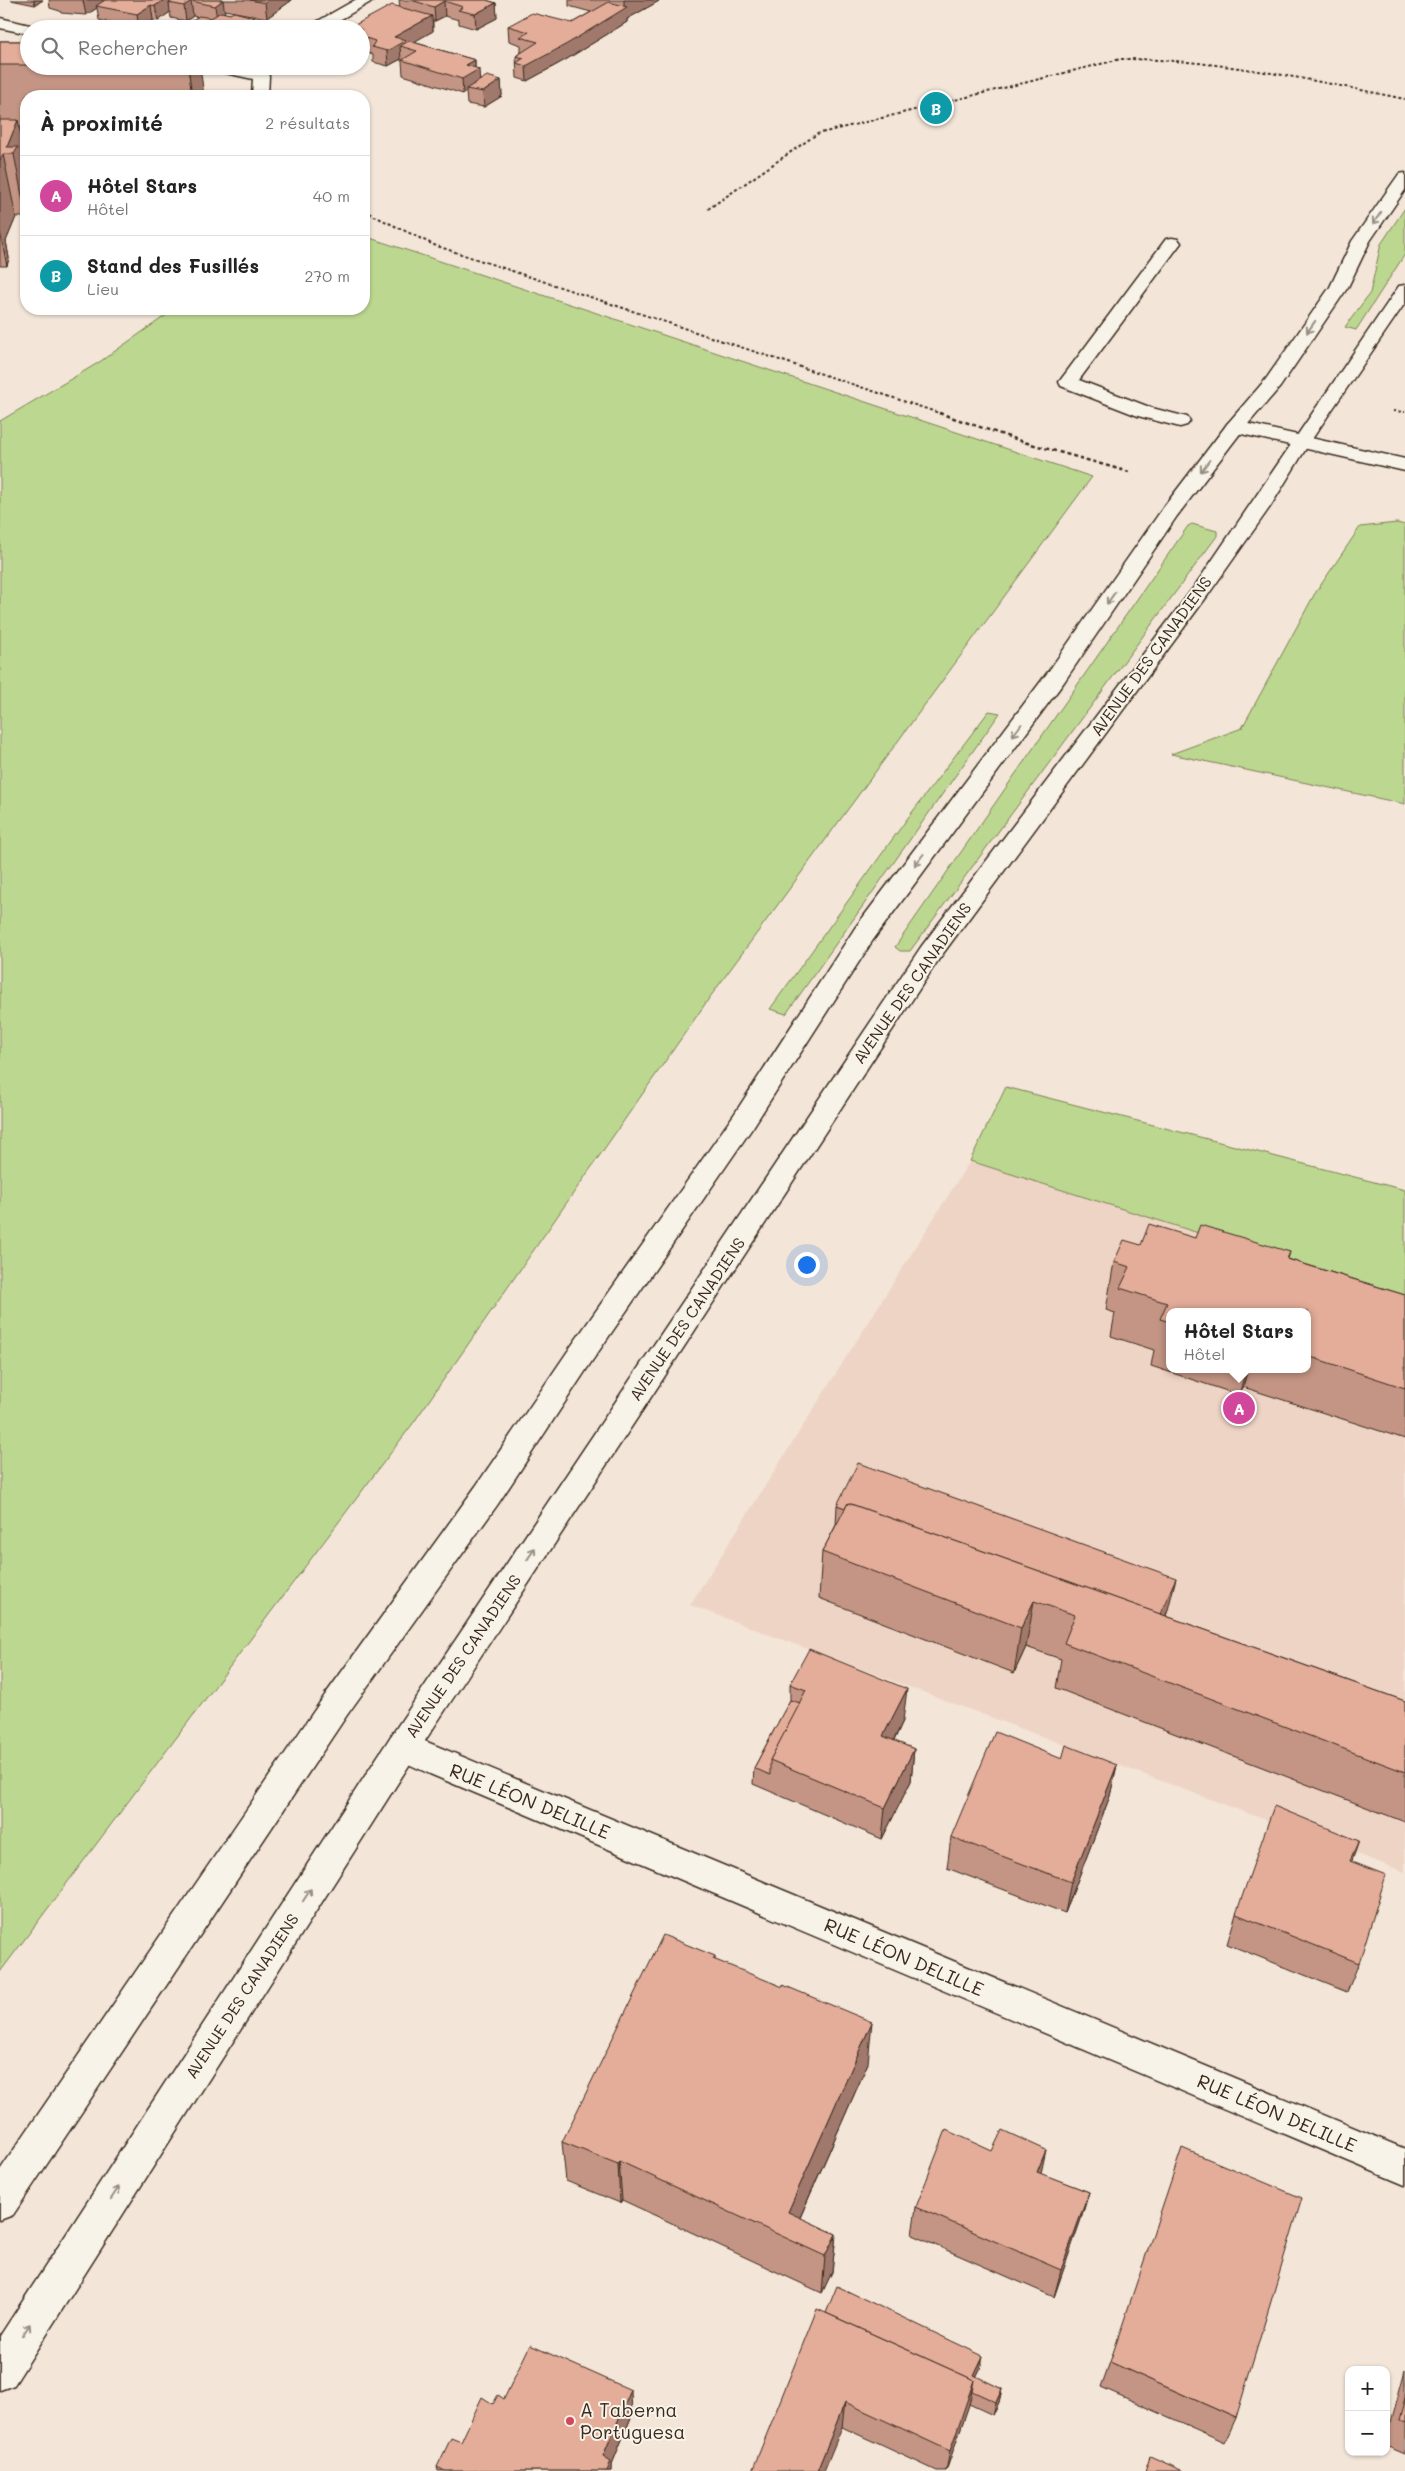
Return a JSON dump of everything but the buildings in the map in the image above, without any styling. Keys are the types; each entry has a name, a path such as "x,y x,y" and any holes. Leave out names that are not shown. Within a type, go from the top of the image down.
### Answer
{"main road":[{"path":"329,20 366,0"},
{"path":"0,23 20,27"},
{"path":"258,75 261,76 260,90"},
{"path":"0,2202 336,1705 487,1495 587,1344 744,1120 864,934 1056,677 1170,512 1235,427 1273,382 1339,287 1361,241 1405,178"},
{"path":"1172,243 1068,382 1145,412 1180,421"},
{"name":"AVENUE DES CANADIENS","path":"0,2371 403,1746 930,953 1201,591 1260,507 1300,442 1405,290"},
{"path":"1235,427 1405,466"},
{"name":"RUE LÉON DELILLE","path":"403,1746 442,1764 1405,2166"}],"path":[{"path":"708,209 817,134 1121,59 1161,58 1269,73 1405,99"},
{"path":"370,213 434,245 882,393 1024,442 1129,472"},
{"path":"1393,411 1405,412"}],"shaded area":[{"path":"970,1161 1405,1298 1405,1872 690,1605"}],"green space":[{"path":"1405,208 1405,254 1356,330 1345,327 1370,293 1381,244"},
{"path":"370,238 1092,477 710,997 414,1422 0,1972 0,421 98,363 166,315 370,315"},
{"path":"1397,523 1405,525 1405,804 1171,754 1242,728 1314,595 1360,527"},
{"path":"1192,524 1217,531 1217,536 910,951 900,951 895,947 1188,526"},
{"path":"989,711 1000,713 786,1014 770,1009 907,819"},
{"path":"1006,1087 1405,1190 1405,1298 970,1161"}],"place":[{"name":"Stand des Fusillés","path":"936,108"},
{"name":"Hôtel Stars","path":"1239,1408"},
{"name":"A Taberna Portuguesa","path":"570,2421"}]}
